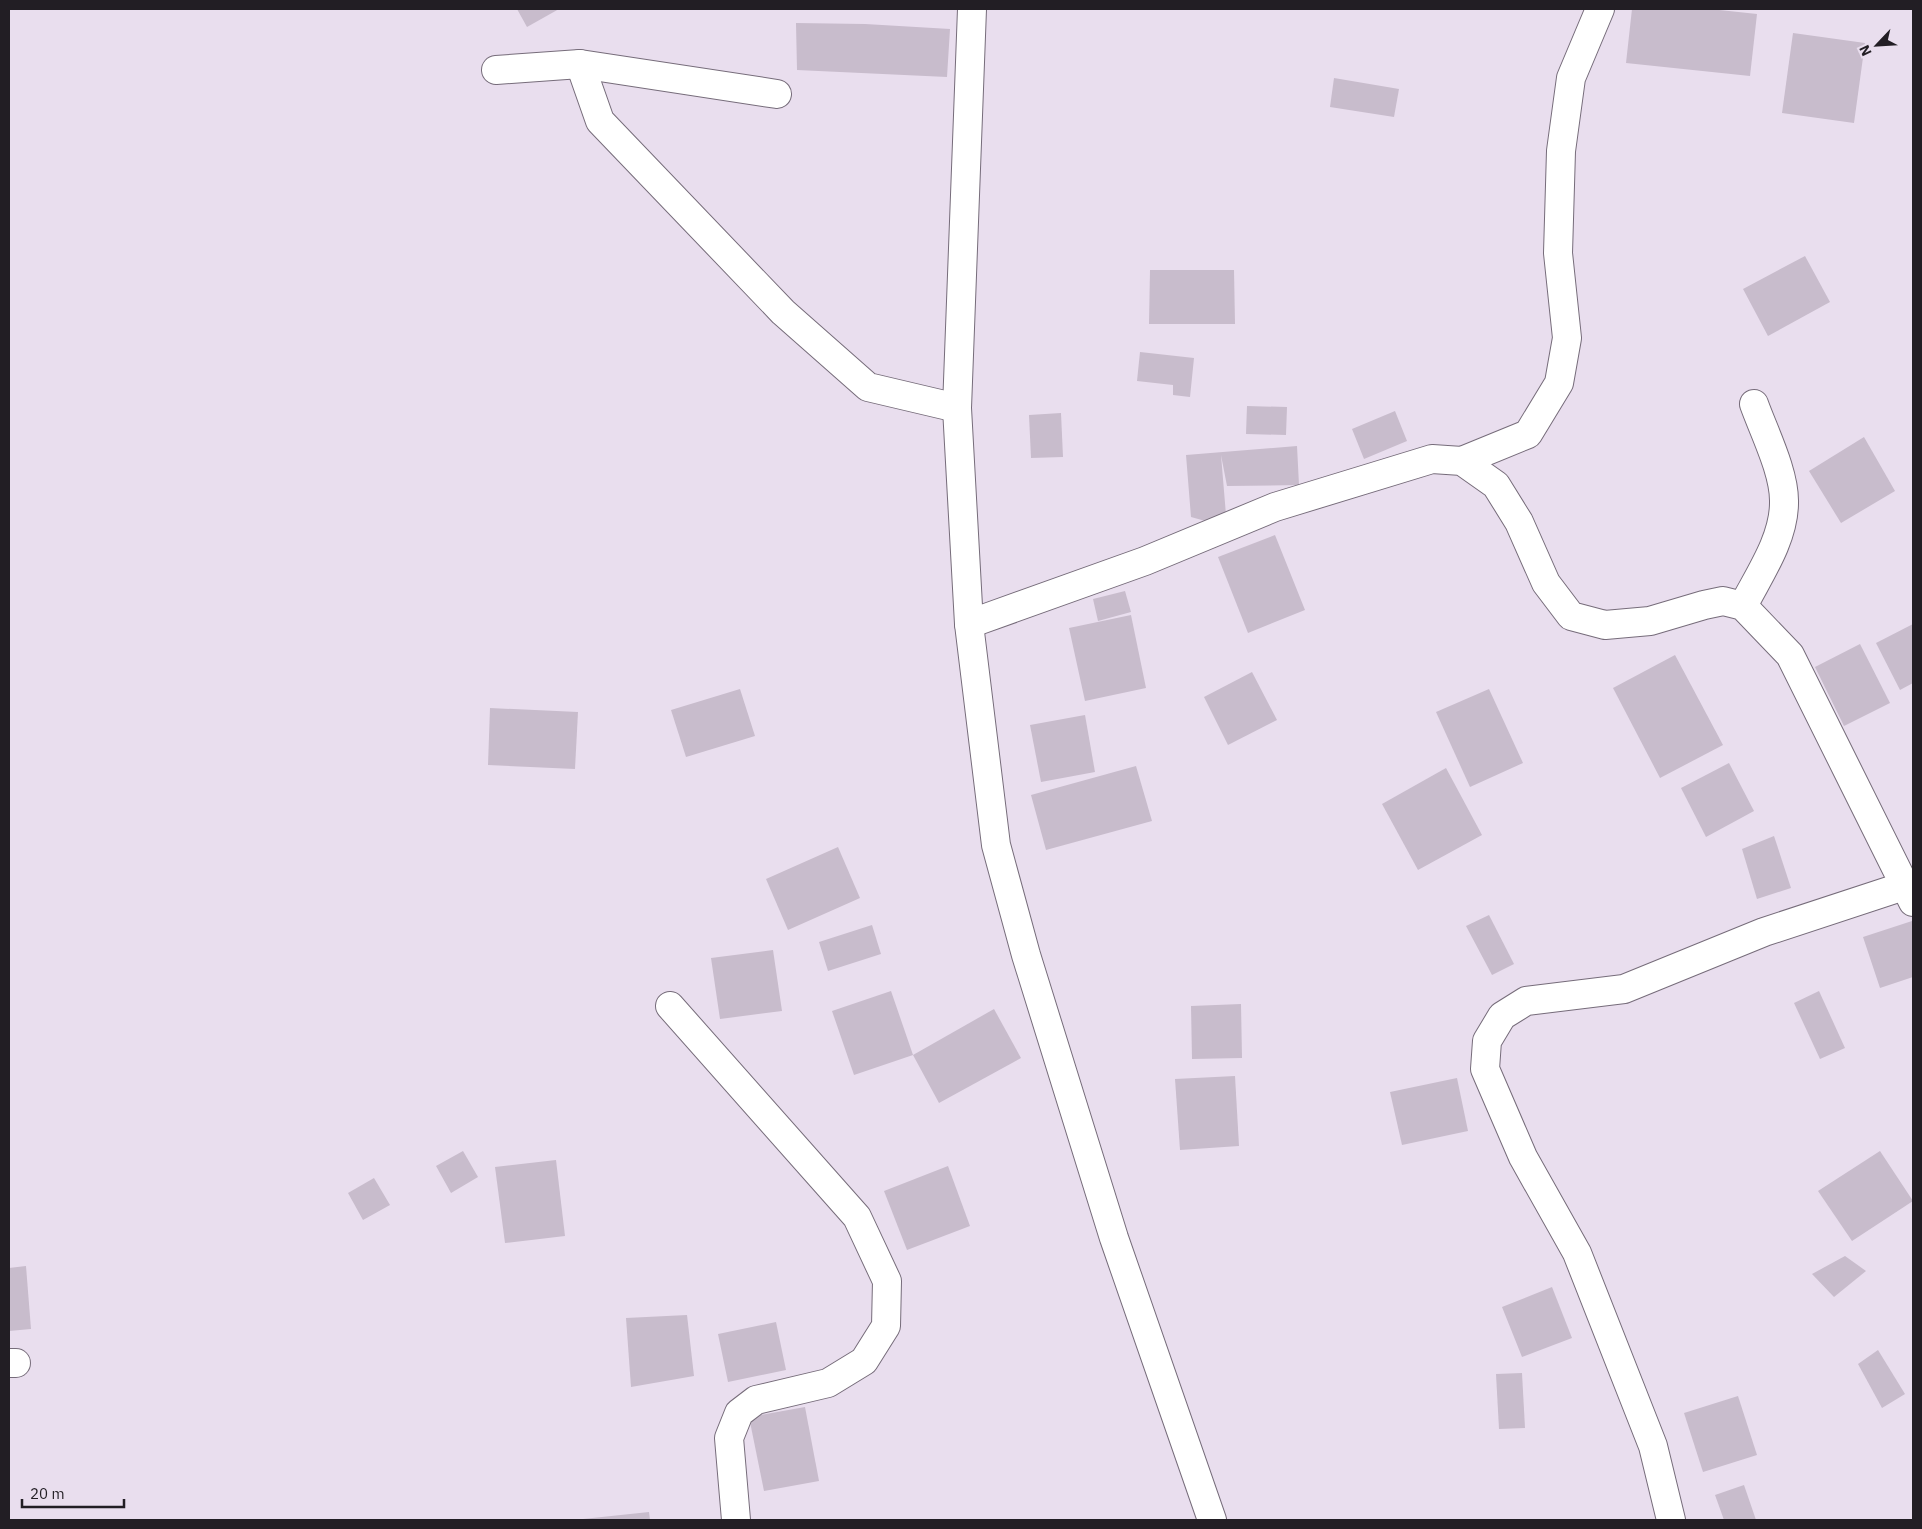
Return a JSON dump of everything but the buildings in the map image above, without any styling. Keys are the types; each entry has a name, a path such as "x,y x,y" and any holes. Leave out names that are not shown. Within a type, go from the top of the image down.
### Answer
{"street":[{"path":"972,9 956,408 969,624 996,845 1023,946 1114,1238 1212,1520"},
{"path":"969,624 1145,561 1276,507 1432,459 1462,461 1528,434 1559,383 1567,338 1558,253 1561,151 1571,78 1600,9"},
{"path":"580,64 600,121 783,312 868,387 956,408"},
{"path":"496,70 580,64 777,94"},
{"path":"1743,606 1775,545 1784,503 1778,472 1754,404"},
{"path":"1462,461 1496,485 1519,522 1546,583 1571,616 1605,625 1650,621 1723,601 1743,606 1790,655 1909,894 1764,932 1624,989 1526,1001 1502,1016 1487,1041 1485,1069 1523,1157 1577,1253 1653,1446 1671,1520"},
{"path":"670,1006 857,1217 887,1281 886,1326 864,1361 828,1383 756,1400 739,1412 729,1438 736,1520"}]}
